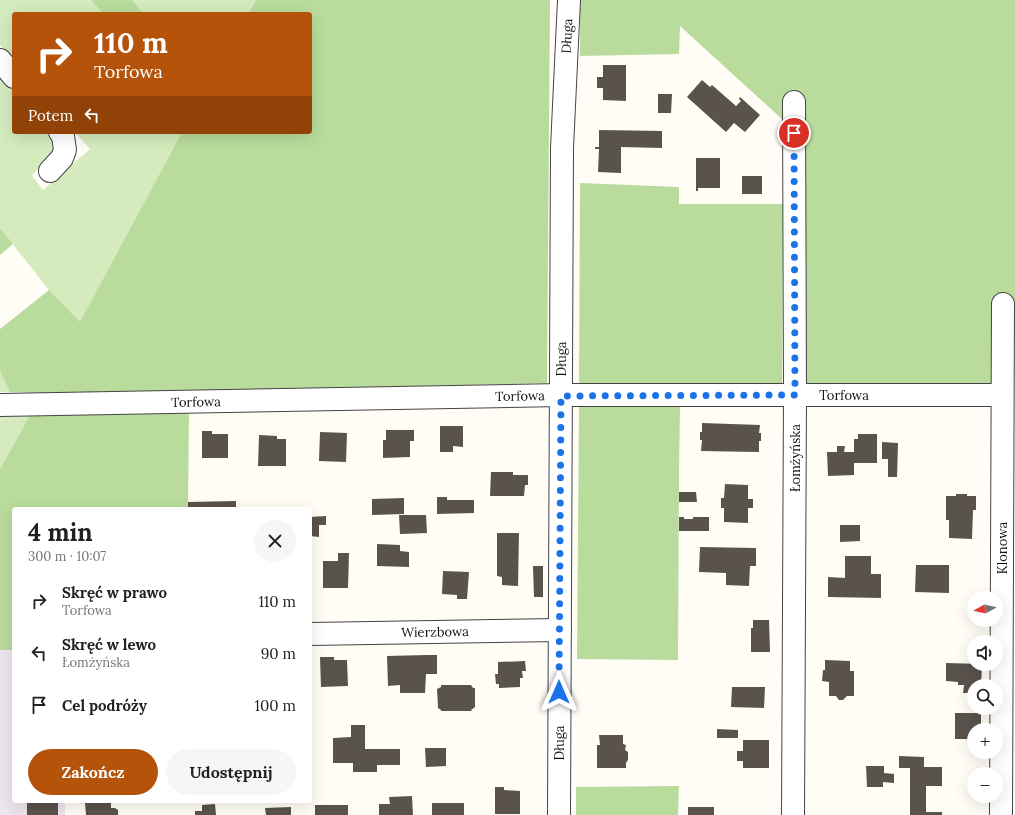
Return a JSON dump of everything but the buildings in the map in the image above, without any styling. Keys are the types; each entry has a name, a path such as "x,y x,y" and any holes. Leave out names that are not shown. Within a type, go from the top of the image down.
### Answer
{"street":[{"name":"Długa","path":"559,815 562,148 569,0"},
{"path":"0,60 12,75"},
{"name":"Łomżyńska","path":"793,815 795,395 794,102"},
{"path":"50,171 62,158 65,150 62,134"},
{"name":"Klonowa","path":"1001,815 1002,304"},
{"name":"Torfowa","path":"0,405 561,396 1002,395"},
{"name":"Wierzbowa","path":"312,634 560,630"}],"shaded area":[{"path":"0,650 12,650 12,803 65,803 65,815 0,815"}],"green space":[{"path":"0,0 91,0 101,12 12,12 12,59 0,45"},
{"path":"91,0 132,0 142,12 101,12"},
{"path":"132,0 256,0 249,12 142,12"},
{"path":"256,0 550,0 547,383 262,390 41,393 10,392 0,371 0,329 49,290 80,322 181,134 312,134 312,12 249,12"},
{"path":"580,0 1015,0 1015,333 994,314 994,387 804,384 783,120 680,26 679,54 580,56"},
{"path":"0,72 12,86 12,134 53,134 56,146 32,176 43,190 90,149 77,134 181,134 80,323 49,290 0,228"},
{"path":"580,183 679,187 679,204 783,204 782,386 579,383"},
{"path":"0,228 13,244 0,255"},
{"path":"0,371 10,392 0,392"},
{"path":"579,406 680,407 678,660 577,659"},
{"path":"189,413 188,507 12,507 12,650 0,650 0,469 30,415"},
{"path":"30,415 0,469 0,416"},
{"path":"679,786 678,815 576,815 576,787"}],"route":[{"path":"559,692 561,396 795,395 794,133"}]}
